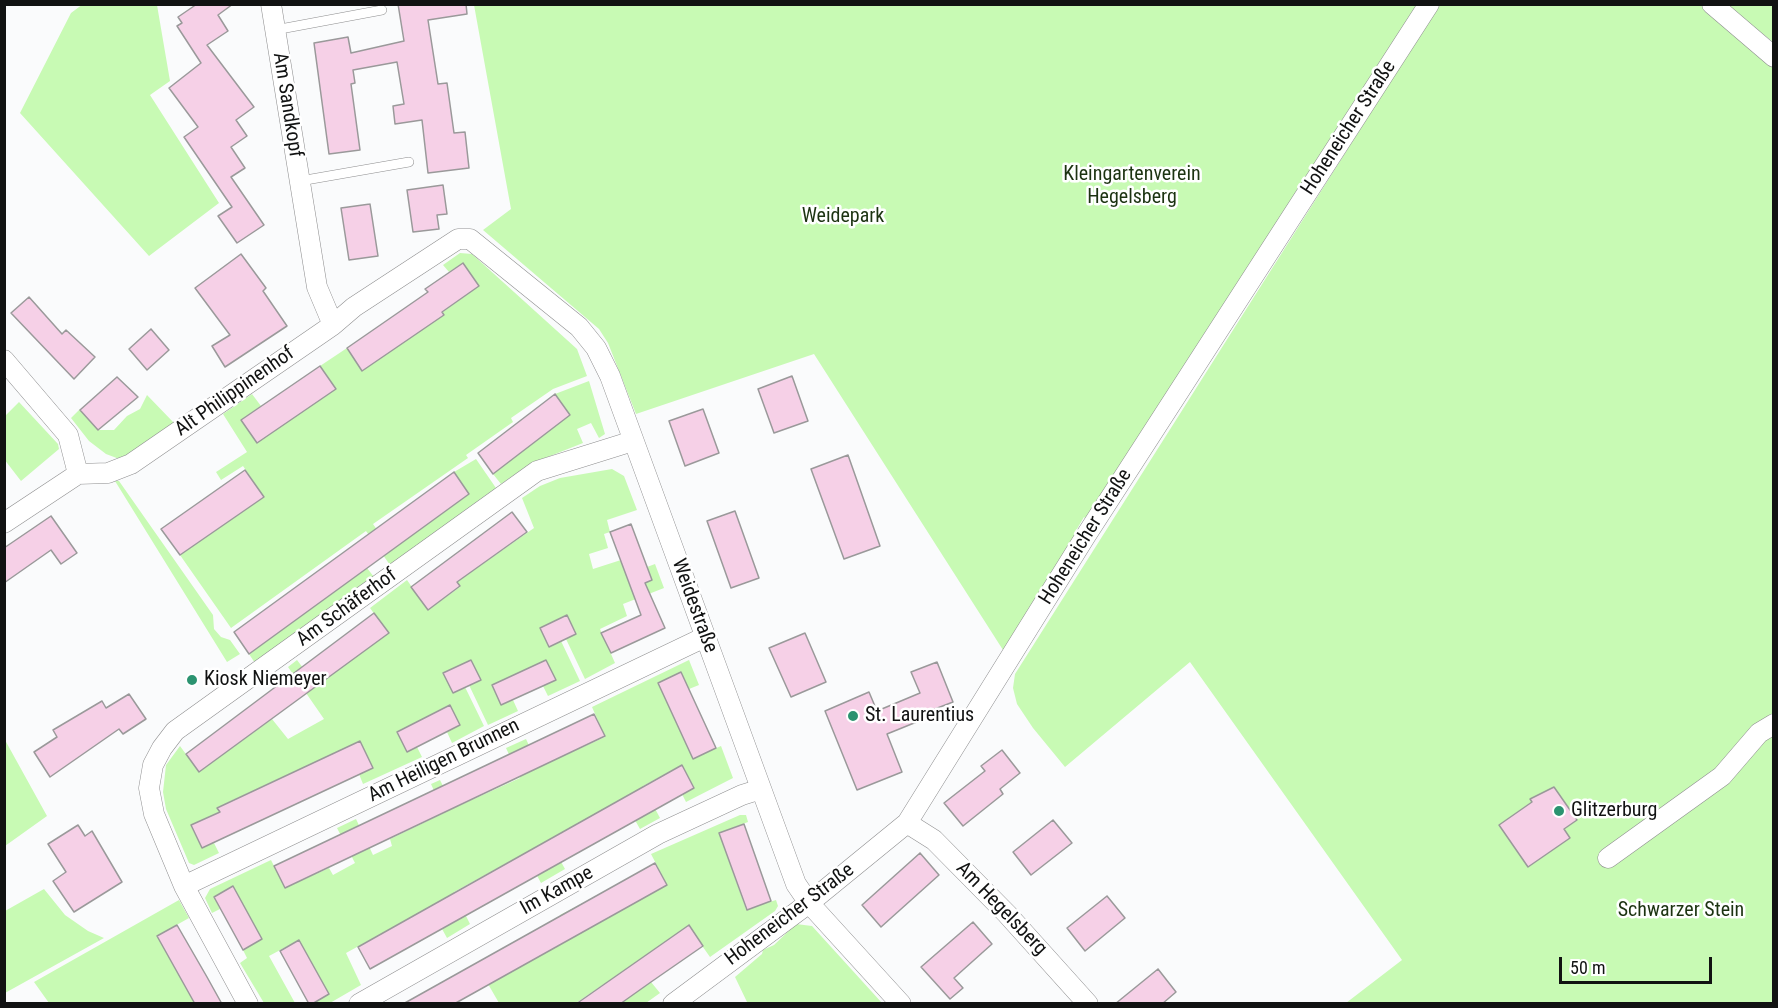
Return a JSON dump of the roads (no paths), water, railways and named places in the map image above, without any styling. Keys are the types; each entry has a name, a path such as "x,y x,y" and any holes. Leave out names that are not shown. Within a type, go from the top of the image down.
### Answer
{"street":[{"name":"Am Sandkopf","path":"271,4 316,286 333,325"},
{"name":"Hoheneicher Straße","path":"673,1004 809,903 907,823 1085,537 1428,4"},
{"path":"1712,4 1773,57"},
{"name":"Alt Philippinenhof","path":"78,474 108,473 131,464 333,325 354,307 458,239"},
{"name":"Weidestraße","path":"458,239 470,239 579,327 596,348 610,376 796,884 809,903 901,1004"},
{"path":"4,360 68,435 78,474 4,523"},
{"name":"Am Schäferhof","path":"248,1004 184,886 154,814 149,788 153,765 176,731 537,471 633,441"},
{"name":"Am Heiligen Brunnen","path":"184,886 705,636"},
{"path":"1608,858 1722,776 1759,733 1773,724"},
{"name":"Im Kampe","path":"359,1004 658,834 760,789"},
{"name":"Am Hegelsberg","path":"907,823 942,848 1007,914 1088,1004"}],"lane":[{"name":"Am Sandkopf","path":"275,30 382,10"},
{"name":"Am Sandkopf","path":"300,181 409,162"}],"place":[{"name":"Kiosk Niemeyer","path":"192,680"},
{"name":"St. Laurentius","path":"853,716"},
{"name":"Glitzerburg","path":"1559,811"}],"park label":[{"name":"Kleingartenverein Hegelsberg","path":"1132,186"},
{"name":"Weidepark","path":"843,217"},
{"name":"Schwarzer Stein","path":"1681,911"}]}
